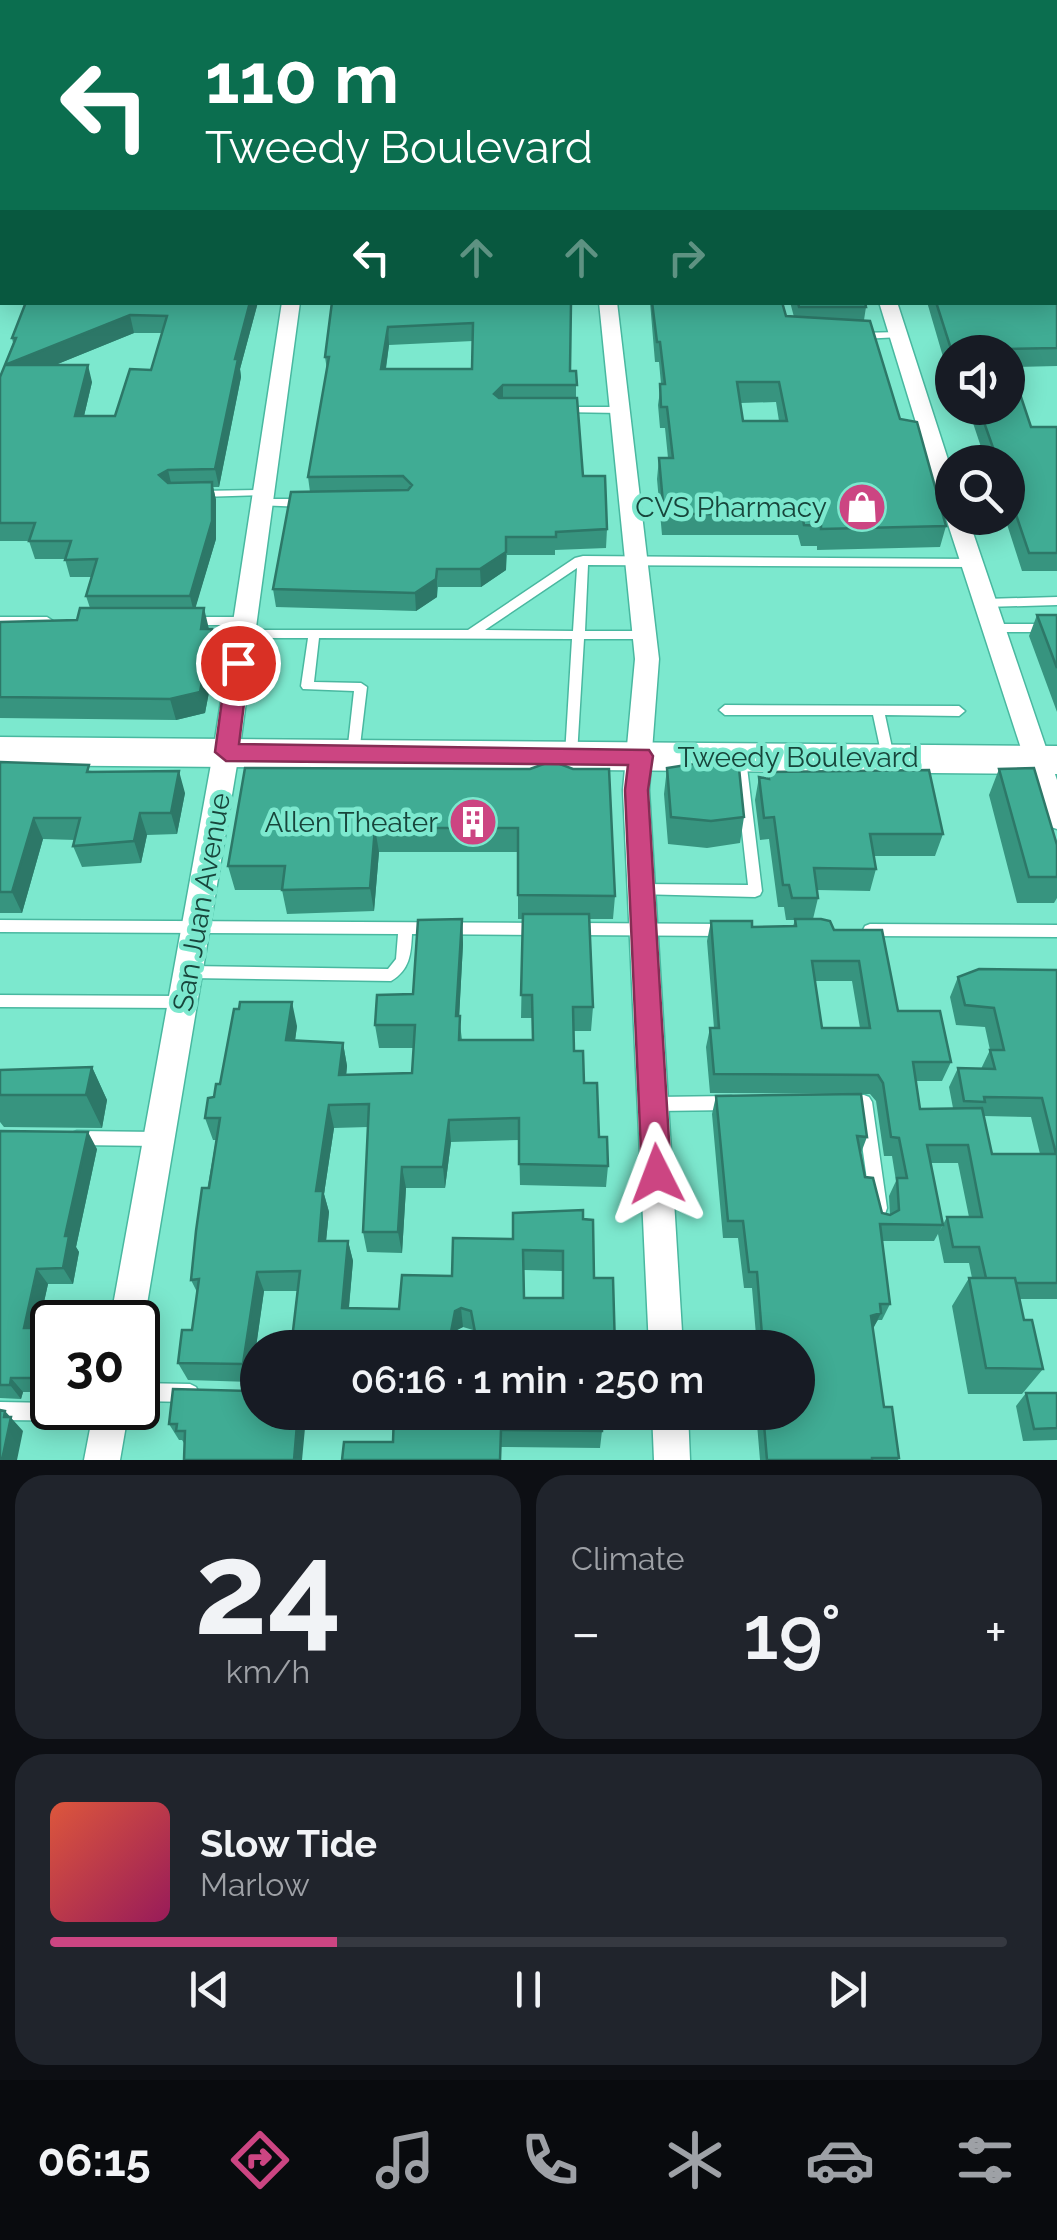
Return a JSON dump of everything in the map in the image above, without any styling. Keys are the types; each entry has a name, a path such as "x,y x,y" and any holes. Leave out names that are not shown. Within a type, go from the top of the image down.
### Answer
{"main road":[{"name":"Tweedy Boulevard","path":"0,751 1048,760"}],"street":[{"name":"San Juan Avenue","path":"131,1300 226,752 291,305"},
{"path":"608,305 646,635 636,790 665,1330"},
{"path":"889,305 935,451"},
{"path":"963,535 994,628 1048,760 1057,819"},
{"path":"102,1460 112,1430"},
{"path":"671,1430 672,1460"}],"lane":[{"path":"847,336 898,336"},
{"path":"560,410 621,410"},
{"path":"190,494 327,503"},
{"path":"571,756 572,689 580,636 583,560"},
{"path":"468,636 583,560 972,562"},
{"path":"985,602 1057,602"},
{"path":"0,621 68,621"},
{"path":"168,621 314,634 646,635"},
{"path":"994,628 1057,628"},
{"path":"314,634 307,686 361,687 353,754"},
{"path":"725,710 959,712"},
{"path":"878,710 888,757"},
{"path":"642,890 755,891 740,756"},
{"path":"0,926 747,930"},
{"path":"0,1001 391,975 403,961 406,928"},
{"path":"844,930 1057,931"},
{"path":"824,1102 864,1102 881,1220"},
{"path":"653,1104 744,1103"},
{"path":"54,1138 160,1139"},
{"path":"160,1399 206,1394"},
{"path":"0,1410 30,1408"}],"building":[{"path":"25,305 249,305 215,469 168,470 159,475 168,483 212,482 212,521 190,596 86,596 97,559 65,560 71,541 29,541 35,523 0,523 0,377 16,338 12,338","holes":["130,315 167,316 151,370 130,369 115,416 75,416 88,365 5,365"]},
{"path":"332,305 571,305 570,371 576,371 577,385 503,385 494,394 499,398 577,398 583,476 605,476 607,529 556,532 556,537 506,537 506,552 480,569 437,569 436,579 415,593 273,589 291,492 408,490 412,485 403,476 308,477 329,357 325,357","holes":["473,323 472,369 381,369 388,327"]},
{"path":"652,305 783,305 786,316 870,321 900,419 917,422 935,487 935,526 821,529 804,525 802,514 664,514 659,458 673,458 667,407 661,407 660,384 665,384","holes":["737,382 779,382 787,421 743,421"]},
{"path":"799,305 866,307 799,307"},
{"path":"937,305 1057,305 1057,348 1025,349 1025,335 947,335"},
{"path":"1025,409 1031,427 1057,427 1057,553 1029,553 1023,535 1025,445 992,445 985,425 1025,425"},
{"path":"80,608 204,608 201,629 212,629 200,692 170,699 0,697 0,622 77,620"},
{"path":"1037,615 1057,615 1057,668"},
{"path":"552,761 573,769 609,769 615,896 518,895 518,828 375,828 370,888 282,890 285,866 228,866 245,768 530,769"},
{"path":"0,762 89,765 87,772 179,771 171,813 140,813 134,841 73,846 80,818 34,818 12,892 0,892"},
{"path":"705,762 739,768 744,817 711,821 671,817 667,768"},
{"path":"1034,768 1057,845 1057,877 1029,877 999,769"},
{"path":"929,770 943,834 870,834 876,869 814,868 818,898 792,898 789,885 783,885 774,817 764,818 759,777 769,779 768,772"},
{"path":"523,914 589,914 593,1007 573,1007 574,1051 583,1051 584,1083 597,1083 599,1137 607,1137 608,1166 519,1164 519,1118 449,1120 443,1167 402,1167 398,1232 363,1232 369,1104 329,1105 316,1191 323,1191 319,1241 348,1241 342,1308 399,1309 402,1275 452,1276 453,1238 513,1239 513,1213 583,1210 583,1219 593,1220 594,1278 613,1278 614,1330 475,1330 471,1311 461,1308 455,1311 451,1330 293,1330 300,1271 257,1272 248,1330 240,1330 240,1364 178,1363 182,1330 192,1330 199,1279 191,1280 196,1231 202,1188 209,1188 220,1118 205,1118 208,1098 214,1097 216,1084 220,1084 234,1009 239,1009 240,1002 292,1002 286,1040 343,1043 339,1075 412,1073 415,1025 375,1025 377,995 413,994 418,920 462,919 456,1016 460,1016 459,1040 533,1040 532,995 521,995","holes":["523,1250 563,1251 563,1298 524,1298"]},
{"path":"795,919 821,919 830,921 834,930 882,930 898,1011 940,1011 951,1062 913,1062 920,1109 982,1108 992,1154 1056,1154 1042,1098 984,1097 985,1102 964,1101 958,1068 995,1069 990,1050 1004,1050 994,1008 965,1005 958,977 979,969 1057,970 1057,1283 986,1278 979,1247 953,1247 947,1217 982,1217 968,1145 927,1145 943,1225 880,1224 890,1304 880,1304 881,1313 871,1316 884,1407 892,1407 899,1458 767,1460 764,1430 815,1430 815,1330 762,1330 757,1272 749,1272 743,1221 728,1221 716,1096 861,1094 867,1137 857,1136 865,1177 873,1178 882,1213 890,1215 899,1210 897,1178 907,1178 899,1138 891,1137 883,1083 878,1075 714,1074 710,1028 719,1028 711,921 752,921 752,927 796,926","holes":["812,961 859,961 870,1028 822,1028"]},
{"path":"92,1067 86,1095 0,1095 0,1070"},
{"path":"0,1131 88,1132 65,1236 69,1236 63,1268 37,1269 24,1328 30,1328 30,1378 11,1378 10,1385 0,1385"},
{"path":"969,1278 1015,1278 1024,1320 1032,1320 1043,1369 986,1368"},
{"path":"173,1389 240,1391 240,1430 296,1430 294,1460 184,1460 185,1431 176,1431 177,1424 169,1424"},
{"path":"1026,1393 1057,1393 1057,1428 1034,1429"},
{"path":"0,1410 5,1411 4,1417 11,1417 2,1460 0,1460"},
{"path":"393,1430 501,1430 500,1460 342,1460 344,1442 393,1442"}],"place":[{"name":"CVS Pharmacy","path":"862,507"},
{"name":"Allen Theater","path":"473,822"}],"route":[{"path":"238,663 226,752 641,756 636,790 657,1174"}]}
